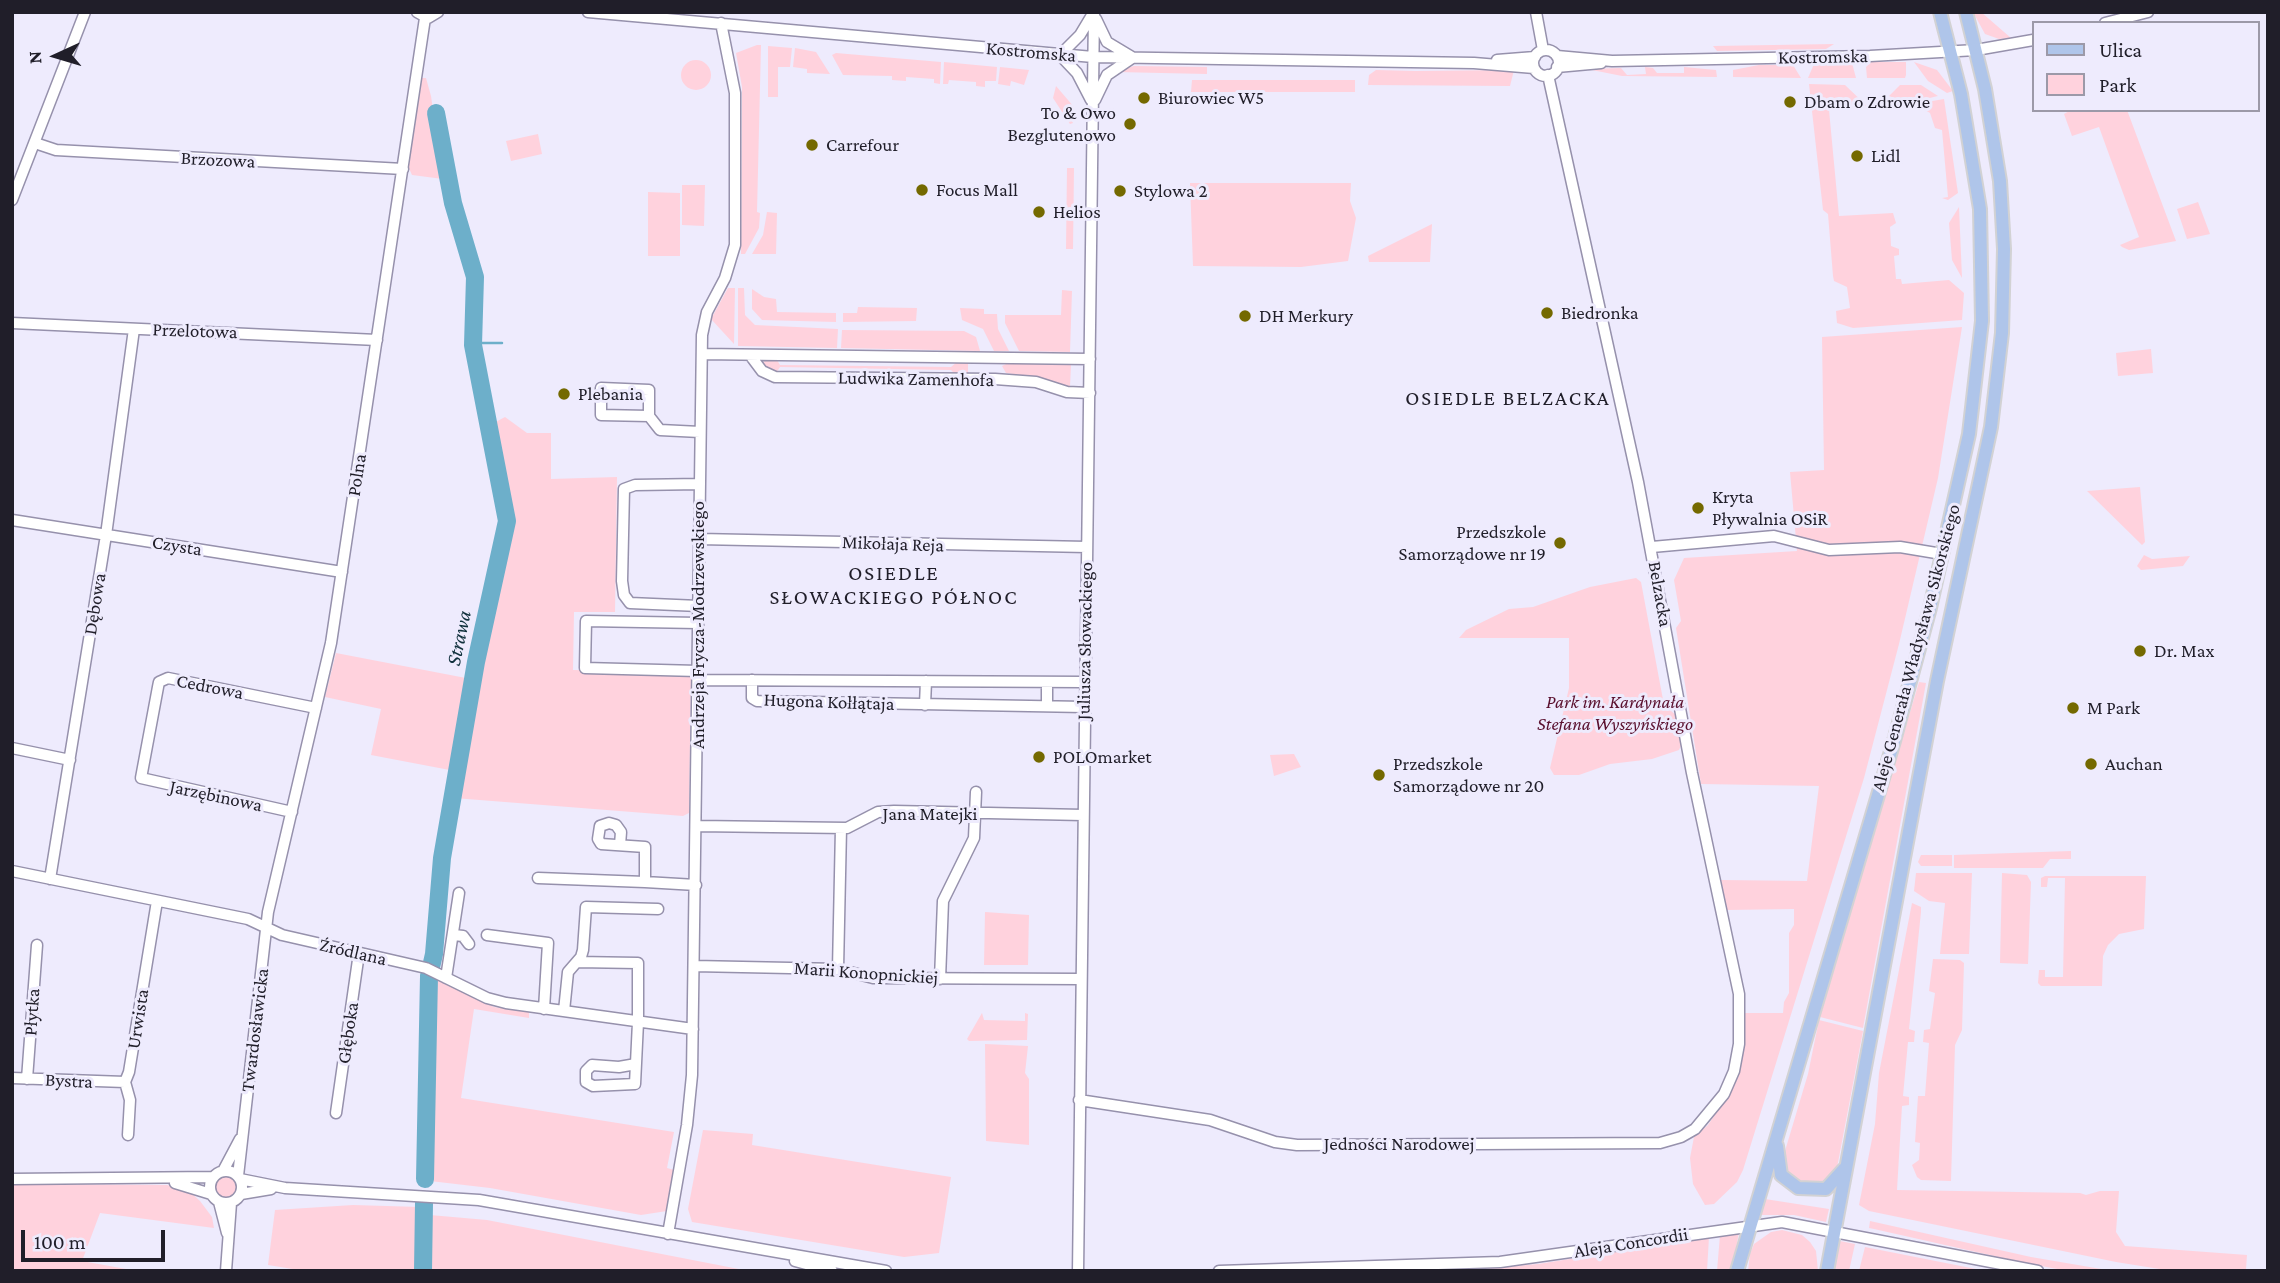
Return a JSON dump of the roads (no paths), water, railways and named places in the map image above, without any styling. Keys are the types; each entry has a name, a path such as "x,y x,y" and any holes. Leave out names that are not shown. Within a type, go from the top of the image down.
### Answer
{"main road":[{"name":"Aleje Generała Władysława Sikorskiego","path":"1737,1271 1895,741 1942,554 1973,408 1983,302 1980,209 1952,51 1940,12"},
{"name":"Aleje Generała Władysława Sikorskiego","path":"1827,1271 1937,681 1991,427 2002,333 2004,249 2000,181 1976,50 1966,12"},
{"path":"1778,1128 1778,1166 1790,1184 1805,1189 1823,1190 1834,1184 1846,1166"}],"street":[{"path":"12,200 85,12"},
{"path":"421,15 438,12"},
{"name":"Kostromska","path":"588,12 1093,58 1476,63 1537,58"},
{"path":"1093,104 1077,73 1060,55 1085,28 1094,12"},
{"path":"1093,104 1107,75 1133,58 1107,42 1094,12"},
{"name":"Juliusza Słowackiego","path":"1078,1271 1094,12"},
{"path":"1536,12 1537,58 1540,74 1548,75 1557,62 1537,58"},
{"path":"2113,21 2148,12"},
{"name":"Polna","path":"267,929 316,708 342,572 403,169 421,15"},
{"name":"Andrzeja Frycza-Modrzewskiego","path":"668,1234 689,1110 693,1029 700,432 704,323 725,278 735,245 735,93 721,23"},
{"name":"Kostromska","path":"1557,62 1976,50 2032,40"},
{"name":"Belzacka","path":"1548,75 1578,200 1652,547 1692,773 1739,994 1739,1044 1734,1071 1712,1110"},
{"name":"Brzozowa","path":"35,143 56,150 403,169"},
{"name":"Przelotowa","path":"12,323 377,340"},
{"name":"Dębowa","path":"50,879 106,535 134,329"},
{"name":"Ludwika Zamenhofa","path":"702,354 1090,359"},
{"name":"Ludwika Zamenhofa","path":"750,355 762,371 775,377 995,379 1041,383 1067,392 1090,393"},
{"path":"992,359 995,379"},
{"path":"649,416 601,415 601,388 649,390 649,416 660,430 700,432"},
{"path":"699,606 630,603 624,595 622,581 624,489 635,485 700,484"},
{"name":"Czysta","path":"12,520 342,572"},
{"path":"1652,547 1774,536 1829,550 1900,547 1942,554"},
{"name":"Mikołaja Reja","path":"699,539 1087,547"},
{"name":"Hugona Kołłątaja","path":"698,624 586,621 585,668 752,680 1084,682"},
{"name":"Cedrowa","path":"141,778 158,687 164,679 316,708"},
{"name":"Hugona Kołłątaja","path":"752,680 752,698 757,701 1084,707"},
{"path":"925,705 926,681"},
{"path":"1047,682 1047,706"},
{"path":"12,748 70,760"},
{"name":"Jarzębinowa","path":"141,778 292,812"},
{"path":"940,979 943,901 974,838 976,792"},
{"name":"Jana Matejki","path":"697,826 841,828 886,811 1083,815"},
{"path":"838,969 841,828"},
{"path":"620,845 645,847 645,882"},
{"name":"Źródlana","path":"12,871 248,919 282,935 430,970 487,999 693,1029"},
{"path":"538,878 696,885"},
{"path":"446,978 459,893"},
{"name":"Urwista","path":"128,1135 131,1100 125,1082 129,1072 157,901"},
{"path":"564,1012 565,981 571,966 577,962 583,950 586,907 658,909"},
{"name":"Twardosławicka","path":"239,1178 267,929"},
{"path":"454,935 463,936 469,944"},
{"path":"486,935 548,943 544,1009"},
{"name":"Płytka","path":"27,1079 37,945"},
{"name":"Głęboka","path":"336,1113 359,953"},
{"path":"577,962 638,963 638,1022 636,1064 634,1085 590,1086 586,1082 586,1071 592,1065 619,1067 636,1064"},
{"name":"Marii Konopnickiej","path":"694,966 838,969 873,978 1080,979"},
{"name":"Bystra","path":"12,1078 125,1082"},
{"name":"Jedności Narodowej","path":"1079,1100 1210,1120 1275,1142 1297,1144 1660,1143 1687,1134 1712,1110"},
{"name":"Twardosławicka","path":"223,1171 243,1132"},
{"path":"12,1179 213,1177 223,1171 239,1178 285,1188 479,1200 886,1271"},
{"path":"211,1194 210,1184 213,1177"},
{"path":"239,1178 241,1194"},
{"path":"158,1179 211,1194 219,1202 228,1240"},
{"path":"226,1271 231,1203 241,1194 285,1188"},
{"path":"219,1202 231,1203"},
{"name":"Aleja Concordii","path":"1219,1271 1500,1262 1787,1222 2038,1271"},
{"path":"730,1244 832,1271"}],"waterway":[{"name":"Strawa","path":"425,1179 429,976 434,954 442,858 476,662 507,521 473,345 475,277 453,203 436,113"},
{"path":"473,343 502,343"},
{"name":"Strawa","path":"423,1271 424,1203"}],"place":[{"name":"Biurowiec W5","path":"1144,98"},
{"name":"Dbam o Zdrowie","path":"1790,102"},
{"name":"To & Owo Bezglutenowo","path":"1130,124"},
{"name":"Carrefour","path":"812,145"},
{"name":"Lidl","path":"1857,156"},
{"name":"Focus Mall","path":"922,190"},
{"name":"Stylowa 2","path":"1120,191"},
{"name":"Helios","path":"1039,212"},
{"name":"Biedronka","path":"1547,313"},
{"name":"DH Merkury","path":"1245,316"},
{"name":"Plebania","path":"564,394"},
{"name":"Kryta Pływalnia OSiR","path":"1698,508"},
{"name":"Przedszkole Samorządowe nr 19","path":"1560,543"},
{"name":"Dr. Max","path":"2140,651"},
{"name":"M Park","path":"2073,708"},
{"name":"POLOmarket","path":"1039,757"},
{"name":"Auchan","path":"2091,764"},
{"name":"Przedszkole Samorządowe nr 20","path":"1379,775"}],"district":[{"name":"OSIEDLE BELZACKA","path":"1508,399"},
{"name":"OSIEDLE SŁOWACKIEGO PÓŁNOC","path":"894,586"}],"park label":[{"name":"Park im. Kardynała Stefana Wyszyńskiego","path":"1615,713"}]}
